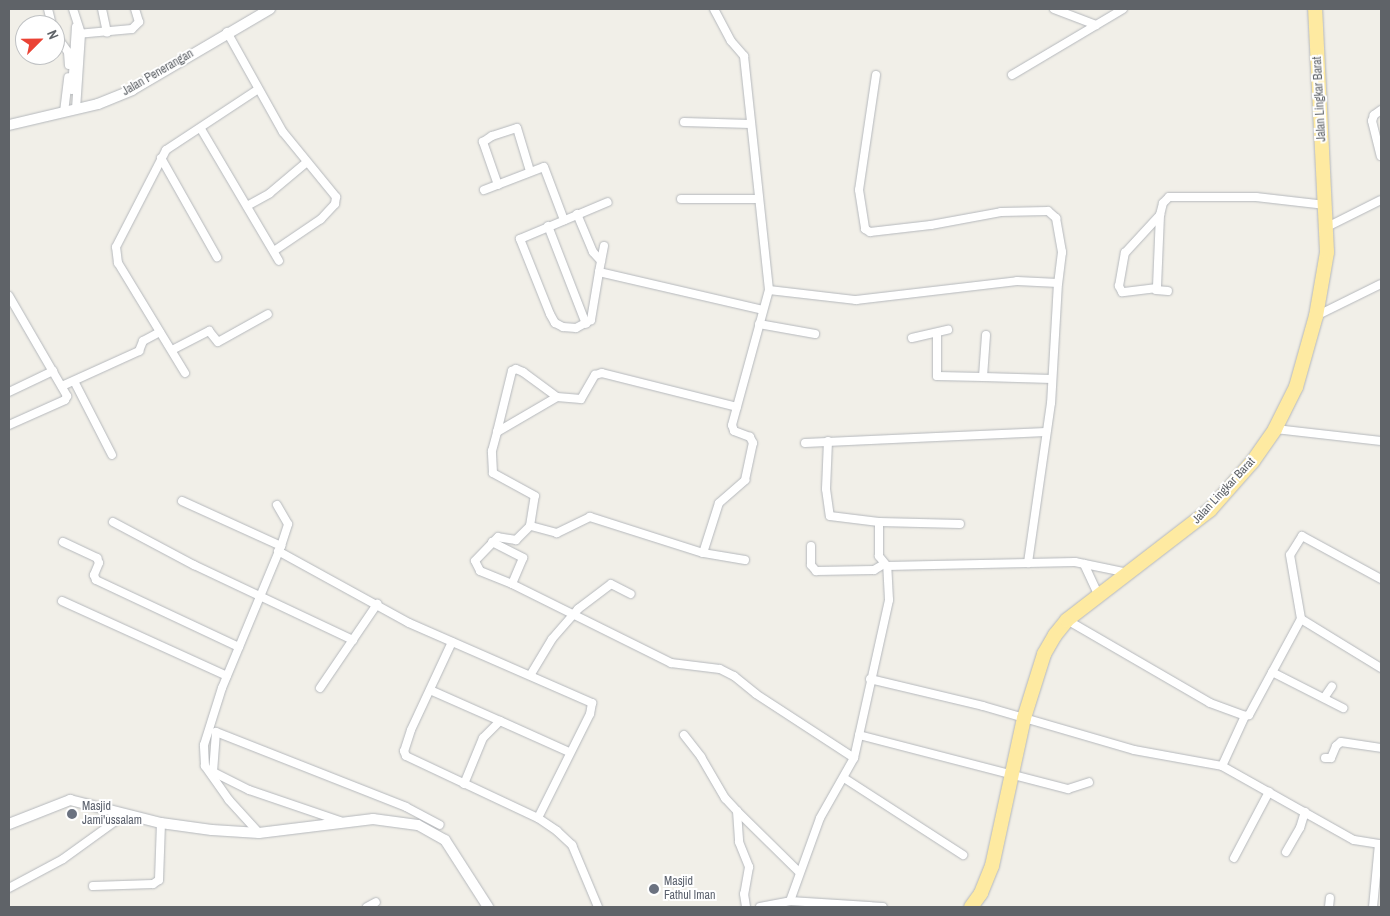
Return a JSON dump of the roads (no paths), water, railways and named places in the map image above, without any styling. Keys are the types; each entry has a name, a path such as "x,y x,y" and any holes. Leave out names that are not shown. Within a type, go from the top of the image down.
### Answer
{"highway":[{"name":"Jalan Lingkar Barat","path":"971,907 981,893 992,866 1010,775 1024,718 1044,654 1067,620 1203,517 1253,461 1275,429 1296,387 1316,316 1325,273 1327,227 1315,9"}],"street":[{"path":"70,111 78,34 73,9"},
{"path":"102,9 107,32"},
{"path":"78,34 107,32 138,26 135,9"},
{"name":"Jalan Penerangan","path":"9,125 70,111 132,90 226,32 270,9"},
{"path":"703,552 719,503 737,489 747,471 753,442 732,428 762,310 769,290 757,199 744,56 714,9"},
{"path":"1054,9 1096,25"},
{"path":"1012,75 1121,9"},
{"path":"226,32 257,90 307,162 328,184 337,200 321,219 274,251"},
{"path":"65,45 70,59 70,111"},
{"path":"876,75 858,190 864,228 870,232 931,225 1001,212 1048,211 1056,218 1062,252 1058,283 1052,379 1028,562"},
{"path":"185,373 118,263 116,253 160,158 175,143 201,129 257,90"},
{"path":"1381,110 1373,117 1372,121 1381,156"},
{"path":"684,122 750,124"},
{"path":"498,185 483,142 516,125 530,171"},
{"path":"201,129 280,261"},
{"path":"160,158 216,257"},
{"path":"247,206 270,193 307,162"},
{"path":"484,190 544,167 547,169 564,220"},
{"path":"1156,290 1160,215 1165,200 1173,195 1256,197 1326,205"},
{"path":"681,199 757,199"},
{"path":"1327,227 1381,200"},
{"path":"604,246 599,272 595,314 586,324 568,329 555,323 525,255 520,238 608,202"},
{"path":"577,214 593,252 601,261"},
{"path":"1160,215 1125,253 1120,286 1122,292 1168,291"},
{"path":"548,226 586,324"},
{"path":"599,272 762,310"},
{"path":"769,290 856,300 1016,281 1058,283"},
{"path":"1316,316 1381,284"},
{"path":"9,296 62,386 66,399 9,426"},
{"path":"172,350 209,331 218,342 268,314"},
{"path":"759,324 815,334"},
{"path":"912,338 948,330"},
{"path":"62,386 139,351 143,341 160,332"},
{"path":"937,333 937,376 1052,379"},
{"path":"983,377 986,335"},
{"path":"737,407 602,373 595,375 581,399 557,397 523,372 516,369 512,371 497,432 491,468 495,476 535,496 530,526 528,532 516,540 498,537 477,557 476,568 670,663 720,669 734,676 756,694 854,758"},
{"path":"9,392 53,371"},
{"path":"74,381 112,455"},
{"path":"497,432 557,397"},
{"path":"1275,429 1381,441"},
{"path":"805,442 1046,432"},
{"path":"828,442 826,490 830,516 878,522 960,524"},
{"path":"182,501 280,549 409,623 531,674 592,703 590,714 569,752 538,818"},
{"path":"259,833 229,800 205,766 204,745 227,676 280,549 288,524 277,505"},
{"path":"530,526 557,533 590,517 703,552 745,560"},
{"path":"112,522 260,597 353,640"},
{"path":"790,901 820,818 854,758 870,679 890,600 885,565 879,556 878,522"},
{"path":"1222,766 1245,716 1249,715 1301,619 1289,561 1301,537 1381,579"},
{"path":"63,542 97,558 99,563 94,575 96,580 240,647"},
{"path":"492,542 523,558 512,584"},
{"path":"811,546 811,565 816,571 874,570 885,565 1028,562 1084,564 1128,573"},
{"path":"1084,564 1098,596"},
{"path":"531,674 552,639 572,615 611,584 631,594"},
{"path":"62,600 227,676"},
{"path":"320,688 377,604"},
{"path":"1301,619 1381,668"},
{"path":"1067,620 1210,704 1245,716"},
{"path":"452,642 404,751 410,758 538,818 572,845 598,907"},
{"path":"1272,672 1343,708"},
{"path":"870,679 1024,718 1134,750 1222,766 1354,840 1379,844 1373,907"},
{"path":"1324,698 1332,686"},
{"path":"430,690 569,752"},
{"path":"464,784 483,738 500,721"},
{"path":"213,772 216,732 406,807 440,825"},
{"path":"684,735 701,756 725,798 800,872"},
{"path":"859,736 1070,789 1089,782"},
{"path":"1326,758 1331,758 1336,745 1341,742 1381,748"},
{"path":"205,766 249,790 340,821"},
{"path":"844,778 963,855"},
{"path":"1234,858 1269,792"},
{"path":"9,824 70,800 161,823 259,833 340,821 397,822 418,825 446,840 488,907"},
{"path":"397,822 406,807"},
{"path":"737,811 739,842 748,867 744,894 746,907"},
{"path":"1286,852 1300,828 1305,812"},
{"path":"9,888 64,859 124,814"},
{"path":"94,886 152,884 159,880 161,823"},
{"path":"1329,907 1330,898"},
{"path":"760,907 790,901 883,907"},
{"path":"367,907 376,902"}],"place":[{"name":"Masjid Jami'ussalam","path":"72,814"},
{"name":"Masjid Fathul Iman","path":"654,889"}]}
